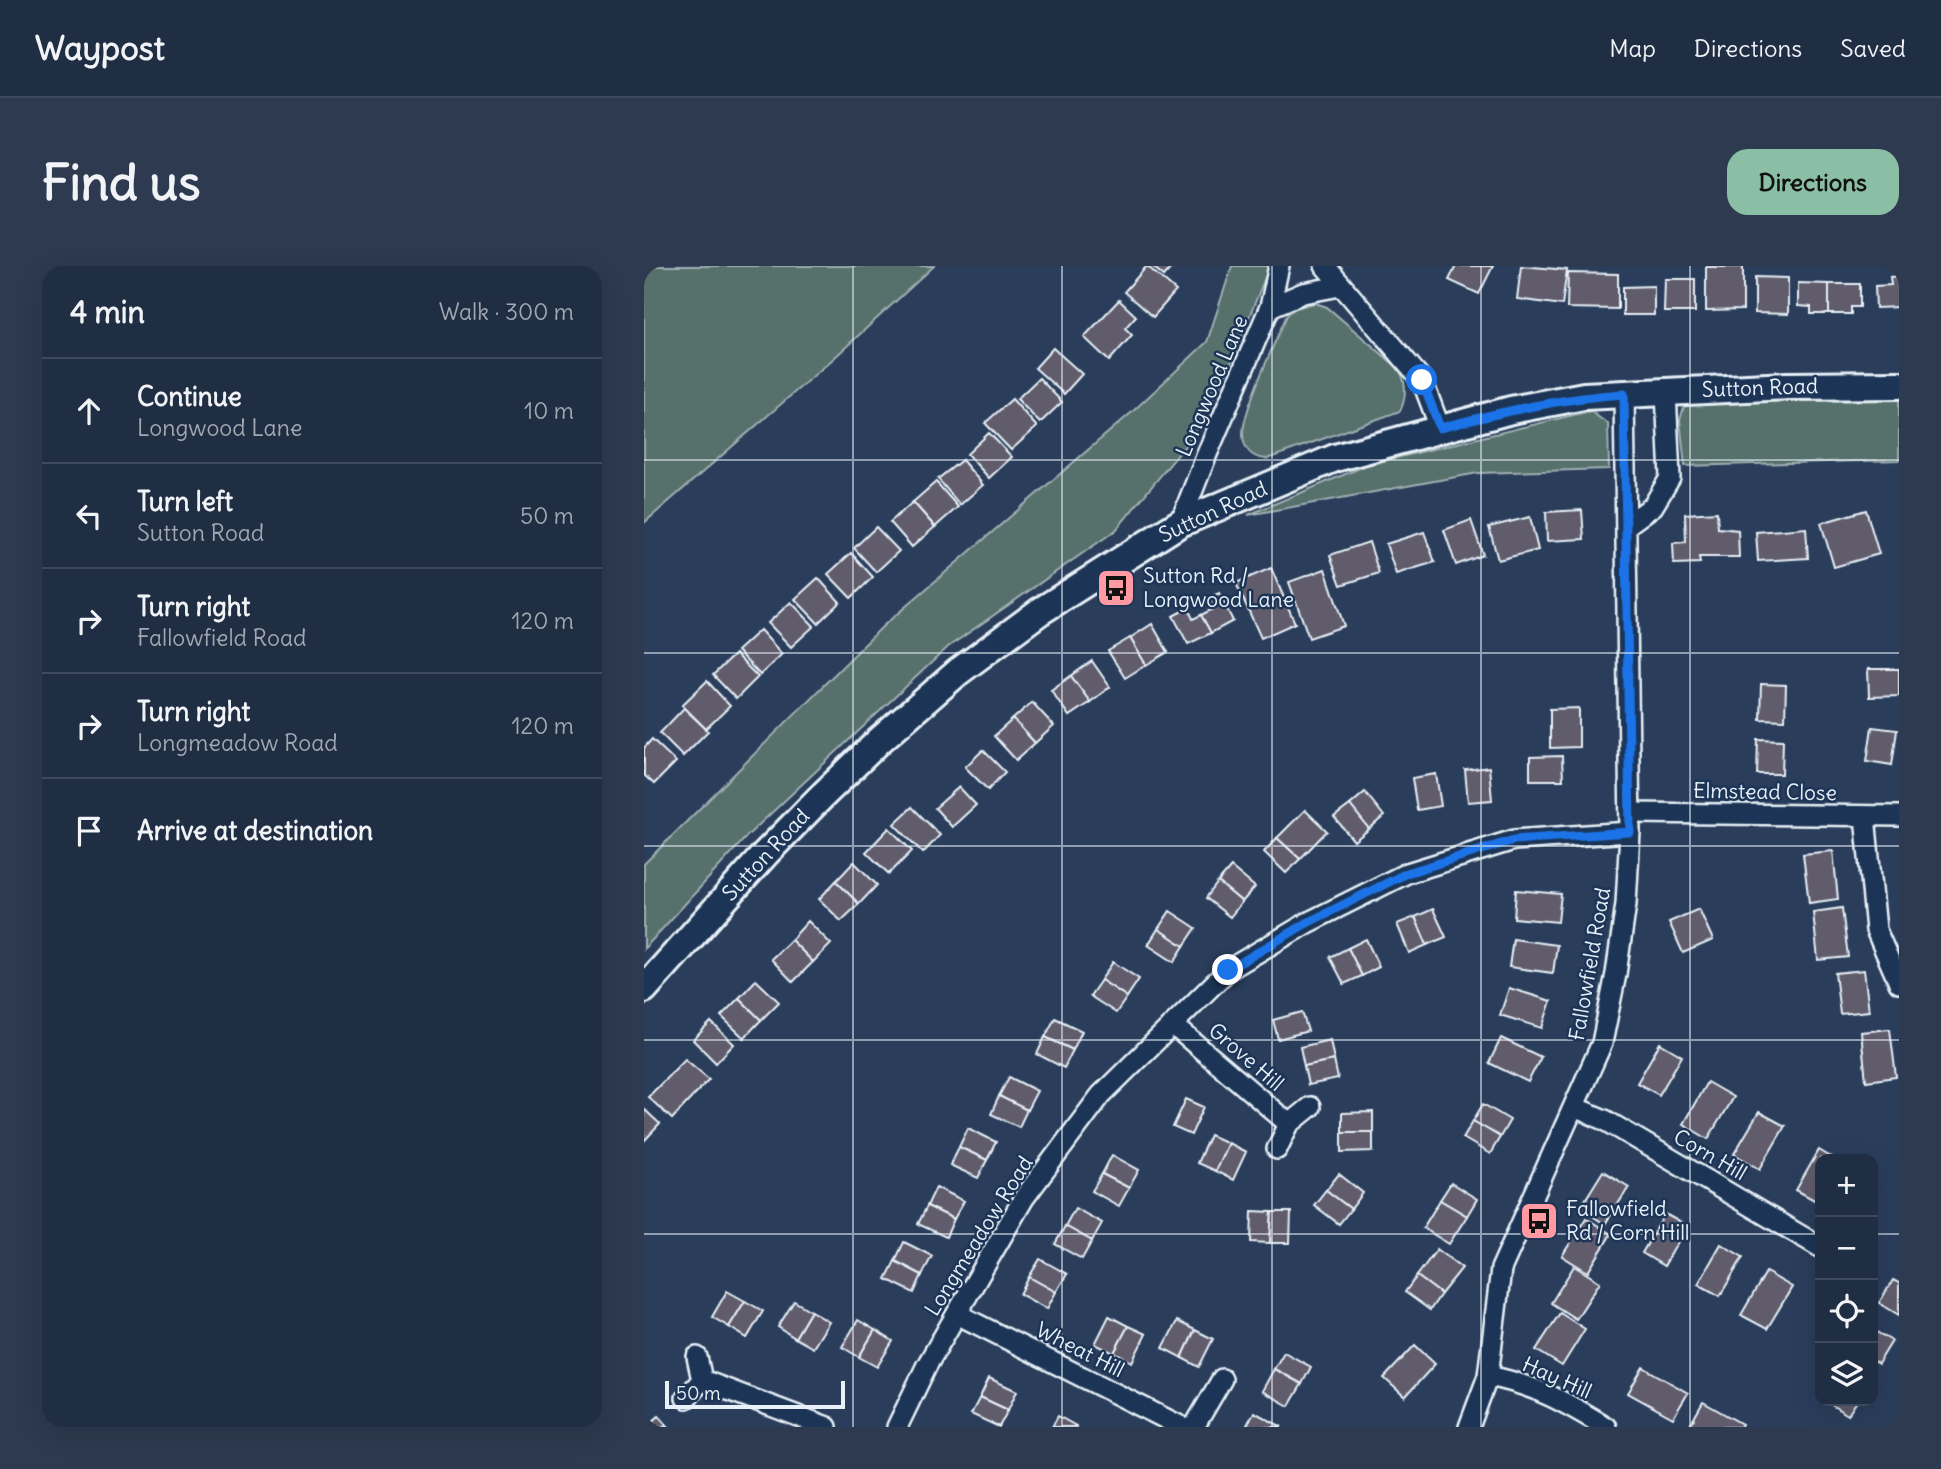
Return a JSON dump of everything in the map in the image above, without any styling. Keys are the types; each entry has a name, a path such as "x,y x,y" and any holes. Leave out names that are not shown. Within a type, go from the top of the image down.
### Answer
{"main road":[{"name":"Sutton Road","path":"644,989 766,853 821,797 880,740 958,672 1040,612 1180,523 1335,458 1523,407 1584,396 1788,386 1899,385"}],"street":[{"name":"Longwood Lane","path":"1180,523 1270,307 1279,266"},
{"path":"1325,266 1422,380 1440,428"},
{"path":"1270,307 1303,293 1340,286"},
{"path":"1627,525 1653,506 1670,478 1666,392"},
{"name":"Fallowfield Road","path":"1469,1427 1488,1376 1501,1269 1602,1044 1616,974 1626,904 1630,823 1624,394"},
{"path":"1865,816 1876,930 1899,984"},
{"name":"Elmstead Close","path":"1630,823 1899,816"},
{"name":"Longmeadow Road","path":"897,1427 927,1365 1024,1198 1101,1095 1228,970 1307,923 1407,873 1514,840 1630,823"},
{"name":"Grove Hill","path":"1174,1025 1289,1124"},
{"path":"1277,1149 1289,1124 1310,1107"},
{"name":"Corn Hill","path":"1574,1107 1605,1120 1815,1244"},
{"name":"Wheat Hill","path":"957,1314 1182,1427"},
{"path":"697,1357 702,1380"},
{"name":"Hay Hill","path":"1488,1376 1515,1381 1558,1398 1606,1427"},
{"path":"1194,1427 1222,1379"},
{"path":"686,1398 702,1380"},
{"path":"702,1380 827,1427"}],"green space":[{"path":"644,266 934,266 834,358 644,523"},
{"path":"1232,266 1268,266 1230,365 1193,436 1116,530 948,647 748,835 644,949 644,864 883,626 1131,413 1207,342"},
{"path":"1315,303 1327,307 1397,367 1404,383 1402,406 1400,411 1267,459 1257,457 1247,449 1243,435 1254,394 1287,315 1295,308"},
{"path":"1899,397 1899,460 1685,466 1680,420 1685,403"},
{"path":"1590,411 1608,424 1609,469 1478,473 1248,515 1367,465"}],"building":[{"path":"1147,266 1176,291 1153,317 1124,292"},
{"path":"1152,266 1173,266 1164,276"},
{"path":"1456,266 1493,266 1479,294 1449,280"},
{"path":"1521,266 1567,270 1562,305 1517,299"},
{"path":"1706,267 1743,267 1743,310 1706,311"},
{"path":"1568,273 1618,274 1618,309 1567,308"},
{"path":"1899,276 1899,307 1876,308 1875,286 1891,285 1890,277"},
{"path":"1755,277 1788,278 1788,314 1755,313"},
{"path":"1665,279 1695,279 1695,312 1664,312"},
{"path":"1798,283 1829,284 1829,314 1811,314 1811,307 1798,306"},
{"path":"1829,284 1860,284 1860,307 1851,307 1851,314 1829,314"},
{"path":"1654,286 1654,315 1623,315 1623,287"},
{"path":"1119,300 1136,316 1125,328 1132,335 1109,361 1084,337"},
{"path":"1053,348 1082,374 1064,394 1035,368"},
{"path":"1039,378 1062,402 1040,423 1017,399"},
{"path":"1012,399 1037,427 1011,450 985,423"},
{"path":"989,433 1012,457 989,478 967,454"},
{"path":"962,460 983,485 960,505 938,479"},
{"path":"936,482 958,507 935,527 913,502"},
{"path":"913,502 935,527 912,547 890,522"},
{"path":"1582,510 1584,539 1547,541 1546,512"},
{"path":"1866,510 1879,554 1834,567 1821,523"},
{"path":"1717,512 1718,528 1738,530 1739,557 1699,557 1700,563 1674,564 1673,543 1686,542 1685,514"},
{"path":"1530,517 1538,550 1498,560 1489,527"},
{"path":"1471,520 1483,555 1456,565 1444,530"},
{"path":"876,527 899,551 876,572 854,548"},
{"path":"1806,528 1808,558 1758,561 1756,532"},
{"path":"1424,532 1435,562 1396,574 1386,544"},
{"path":"1369,542 1379,573 1341,585 1330,555"},
{"path":"851,553 873,577 851,598 828,574"},
{"path":"1271,568 1295,623 1261,638 1236,583"},
{"path":"1325,569 1344,626 1309,638 1289,582"},
{"path":"818,578 840,602 818,623 795,599"},
{"path":"1219,593 1233,621 1211,633 1201,615 1213,609 1208,598"},
{"path":"791,602 814,626 791,647 768,623"},
{"path":"1188,608 1193,619 1201,615 1211,633 1188,644 1173,616"},
{"path":"1152,624 1168,652 1146,665 1130,638"},
{"path":"760,630 782,654 760,675 737,651"},
{"path":"1130,638 1146,665 1125,678 1108,651"},
{"path":"735,654 758,677 736,699 713,675"},
{"path":"1092,661 1110,687 1090,702 1071,676"},
{"path":"1868,669 1899,669 1899,696 1869,697"},
{"path":"1071,676 1090,702 1069,716 1051,690"},
{"path":"707,681 730,706 706,729 682,705"},
{"path":"1761,684 1786,685 1785,720 1760,719"},
{"path":"1032,702 1054,726 1035,743 1013,719"},
{"path":"684,708 708,731 683,756 660,733"},
{"path":"1579,708 1579,747 1550,748 1550,709"},
{"path":"1013,719 1035,743 1016,760 994,736"},
{"path":"1872,727 1897,730 1892,765 1867,761"},
{"path":"652,739 676,762 654,784 644,775 644,748"},
{"path":"1758,739 1783,740 1782,774 1757,774"},
{"path":"983,750 1005,772 988,790 965,767"},
{"path":"1562,756 1563,780 1530,780 1530,757"},
{"path":"1489,767 1492,800 1468,802 1465,770"},
{"path":"1436,774 1441,806 1417,810 1412,778"},
{"path":"959,787 976,805 952,827 935,808"},
{"path":"1365,792 1384,816 1369,829 1350,805"},
{"path":"1350,805 1369,829 1354,841 1334,817"},
{"path":"912,807 940,835 923,853 894,824"},
{"path":"1305,810 1327,831 1300,859 1277,838"},
{"path":"889,828 912,851 889,874 866,852"},
{"path":"1277,838 1300,859 1286,873 1264,852"},
{"path":"1833,851 1838,899 1809,903 1803,854"},
{"path":"854,862 877,885 859,904 836,881"},
{"path":"1231,867 1255,887 1242,902 1218,882"},
{"path":"836,881 859,904 841,921 819,899"},
{"path":"1218,882 1242,902 1230,917 1206,898"},
{"path":"1516,890 1561,894 1558,922 1514,918"},
{"path":"1842,908 1848,957 1818,960 1813,912"},
{"path":"1433,909 1446,937 1427,945 1415,917"},
{"path":"1699,909 1713,940 1683,953 1669,922"},
{"path":"1170,911 1196,928 1184,946 1158,929"},
{"path":"1415,917 1427,945 1409,953 1397,924"},
{"path":"808,921 831,944 813,962 791,940"},
{"path":"1158,929 1184,946 1174,962 1148,945"},
{"path":"1366,939 1379,967 1362,976 1348,948"},
{"path":"1513,939 1557,945 1553,973 1509,967"},
{"path":"791,940 813,962 793,982 771,959"},
{"path":"1348,948 1362,976 1344,984 1330,957"},
{"path":"1113,962 1139,979 1127,997 1101,980"},
{"path":"1864,970 1869,1011 1840,1014 1835,973"},
{"path":"756,980 779,1002 761,1020 739,998"},
{"path":"1101,980 1127,997 1116,1013 1090,996"},
{"path":"1509,988 1551,1001 1542,1028 1500,1015"},
{"path":"739,998 761,1020 744,1038 721,1016"},
{"path":"1302,1012 1308,1031 1278,1039 1273,1020"},
{"path":"1055,1018 1082,1031 1073,1050 1045,1037"},
{"path":"711,1022 734,1044 716,1063 693,1040"},
{"path":"1890,1029 1896,1077 1866,1081 1861,1032"},
{"path":"1045,1037 1073,1050 1064,1068 1037,1054"},
{"path":"1501,1038 1541,1057 1528,1082 1489,1063"},
{"path":"1330,1040 1334,1060 1304,1066 1300,1047"},
{"path":"1660,1043 1682,1056 1659,1095 1637,1083"},
{"path":"685,1059 709,1079 672,1119 648,1097"},
{"path":"1334,1060 1338,1079 1308,1085 1304,1066"},
{"path":"1009,1077 1037,1091 1027,1110 999,1096"},
{"path":"1707,1082 1733,1097 1708,1139 1683,1124"},
{"path":"999,1096 1027,1110 1019,1127 991,1114"},
{"path":"1186,1099 1204,1107 1191,1135 1173,1127"},
{"path":"1483,1104 1510,1120 1500,1137 1473,1121"},
{"path":"644,1109 660,1124 644,1141"},
{"path":"1373,1112 1373,1132 1342,1132 1342,1113"},
{"path":"1759,1112 1785,1126 1760,1169 1734,1154"},
{"path":"1473,1121 1500,1137 1490,1154 1463,1138"},
{"path":"968,1128 996,1142 987,1160 959,1147"},
{"path":"1342,1132 1373,1132 1373,1151 1342,1152"},
{"path":"1210,1135 1228,1143 1215,1171 1197,1163"},
{"path":"1228,1143 1246,1152 1233,1180 1215,1171"},
{"path":"959,1147 987,1160 978,1178 950,1165"},
{"path":"1112,1155 1139,1170 1129,1188 1102,1174"},
{"path":"1815,1157 1815,1200 1796,1190"},
{"path":"1603,1171 1629,1187 1605,1224 1580,1208"},
{"path":"1102,1174 1129,1188 1119,1206 1092,1191"},
{"path":"1339,1174 1363,1193 1351,1209 1326,1190"},
{"path":"1451,1183 1477,1199 1467,1216 1440,1200"},
{"path":"936,1187 964,1201 954,1219 927,1206"},
{"path":"1326,1190 1351,1209 1339,1224 1314,1205"},
{"path":"1440,1200 1467,1216 1449,1244 1423,1228"},
{"path":"927,1206 954,1219 946,1237 918,1224"},
{"path":"1075,1208 1102,1223 1092,1241 1065,1226"},
{"path":"1252,1211 1272,1212 1270,1243 1251,1242"},
{"path":"1272,1212 1291,1212 1290,1243 1270,1243"},
{"path":"1665,1214 1687,1226 1664,1266 1642,1253"},
{"path":"1586,1218 1611,1234 1588,1272 1562,1256"},
{"path":"1065,1226 1092,1241 1082,1259 1055,1244"},
{"path":"904,1242 932,1256 922,1275 895,1261"},
{"path":"1721,1244 1743,1257 1720,1296 1698,1284"},
{"path":"1437,1249 1462,1268 1441,1294 1417,1276"},
{"path":"1040,1259 1067,1274 1056,1292 1029,1277"},
{"path":"895,1261 922,1275 914,1293 886,1279"},
{"path":"1574,1266 1600,1282 1576,1319 1551,1303"},
{"path":"1766,1272 1792,1287 1767,1329 1741,1315"},
{"path":"1417,1276 1441,1294 1430,1310 1405,1292"},
{"path":"1029,1277 1056,1292 1047,1309 1020,1294"},
{"path":"1893,1280 1899,1283 1899,1315 1879,1303"},
{"path":"727,1291 745,1301 729,1327 712,1317"},
{"path":"745,1301 763,1311 747,1338 729,1327"},
{"path":"794,1301 811,1311 795,1338 778,1327"},
{"path":"811,1311 829,1322 813,1348 795,1338"},
{"path":"1560,1313 1585,1329 1562,1366 1536,1350"},
{"path":"1109,1316 1128,1326 1114,1353 1095,1344"},
{"path":"858,1320 875,1330 859,1357 842,1347"},
{"path":"1177,1321 1195,1330 1182,1358 1163,1348"},
{"path":"1128,1326 1146,1334 1132,1362 1114,1353"},
{"path":"875,1330 893,1341 877,1367 859,1357"},
{"path":"1195,1330 1213,1339 1199,1367 1182,1358"},
{"path":"1878,1333 1892,1341 1878,1364"},
{"path":"1415,1345 1435,1364 1405,1397 1384,1378"},
{"path":"1284,1352 1311,1367 1302,1384 1274,1369"},
{"path":"1643,1367 1688,1393 1673,1418 1628,1393"},
{"path":"1274,1369 1302,1384 1289,1406 1262,1391"},
{"path":"989,1378 1017,1391 1008,1410 980,1397"},
{"path":"980,1397 1008,1410 999,1427 971,1414"},
{"path":"1703,1402 1742,1424 1740,1427 1689,1427"},
{"path":"1833,1406 1854,1406 1848,1415"},
{"path":"1254,1412 1282,1427 1246,1427"},
{"path":"659,1416 669,1427 646,1427"},
{"path":"1058,1416 1076,1426 1076,1427 1052,1427"}],"place":[{"name":"Sutton Rd / Longwood Lane","path":"1116,588"},
{"name":"Fallowfield Rd / Corn Hill","path":"1539,1221"}],"route":[{"path":"1228,970 1307,923 1407,873 1514,840 1630,832 1624,394 1584,396 1511,410 1440,428 1422,380"}]}
